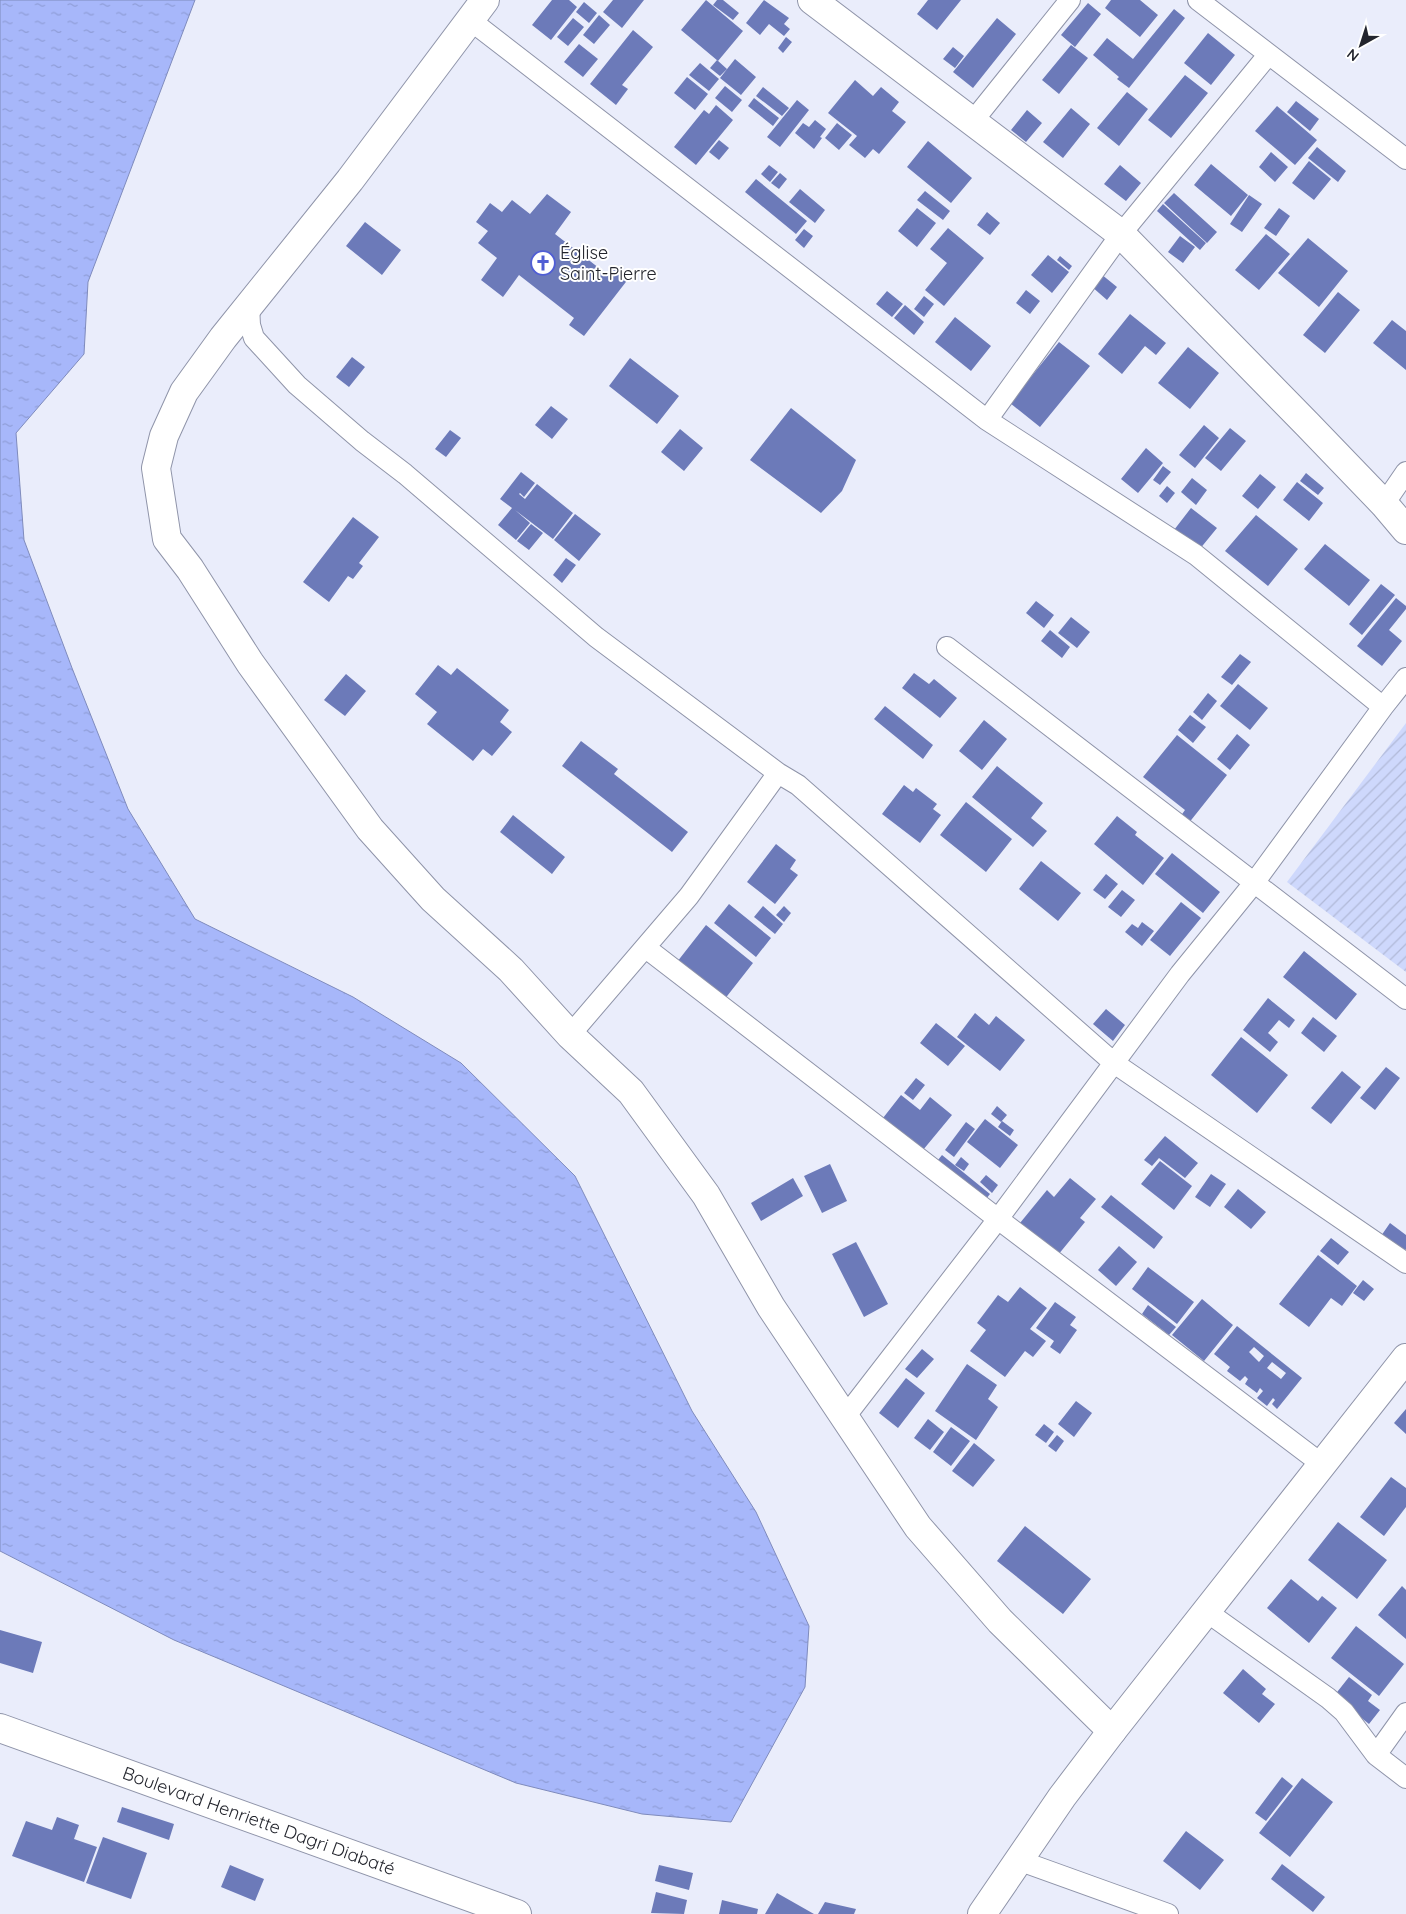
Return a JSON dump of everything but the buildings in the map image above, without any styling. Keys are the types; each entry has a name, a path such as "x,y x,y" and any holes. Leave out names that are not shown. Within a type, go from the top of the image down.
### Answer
{"street":[{"path":"812,0 1121,234 1384,504 1406,530"},
{"path":"973,121 1070,0"},
{"path":"1198,0 1406,159"},
{"path":"1112,1731 1000,1621 918,1527 771,1307 706,1195 631,1092 570,1035 511,970 433,899 370,829 250,663 190,569 167,539 156,468 164,436 184,392 223,338 350,180 478,10 987,420 1196,555 1383,707"},
{"path":"987,420 1121,234 1268,55"},
{"path":"249,305 250,326 254,338 297,385 596,636 778,773 798,785 1114,1063 1406,1263"},
{"path":"1384,504 1406,472"},
{"path":"947,647 1406,999"},
{"path":"845,1417 998,1219 1180,974 1254,883 1406,678"},
{"path":"570,1035 689,896 778,773"},
{"path":"646,948 998,1219 1323,1464"},
{"path":"982,1914 1062,1797 1112,1731 1406,1358"},
{"path":"1207,1612 1328,1698 1344,1712 1376,1755 1406,1778"},
{"path":"1376,1755 1406,1713"},
{"name":"Boulevard Henriette Dagri Diabaté","path":"2,1734 517,1914"},
{"path":"1018,1860 1168,1914"}],"shaded area":[{"path":"1406,723 1406,972 1287,882"}],"water":[{"path":"0,0 195,0 88,282 84,354 16,433 24,540 128,809 195,919 353,997 461,1063 575,1176 692,1411 756,1512 809,1626 805,1687 731,1822 642,1814 516,1783 174,1640 0,1551"}],"place":[{"name":"Église Saint-Pierre","path":"543,263"}]}
